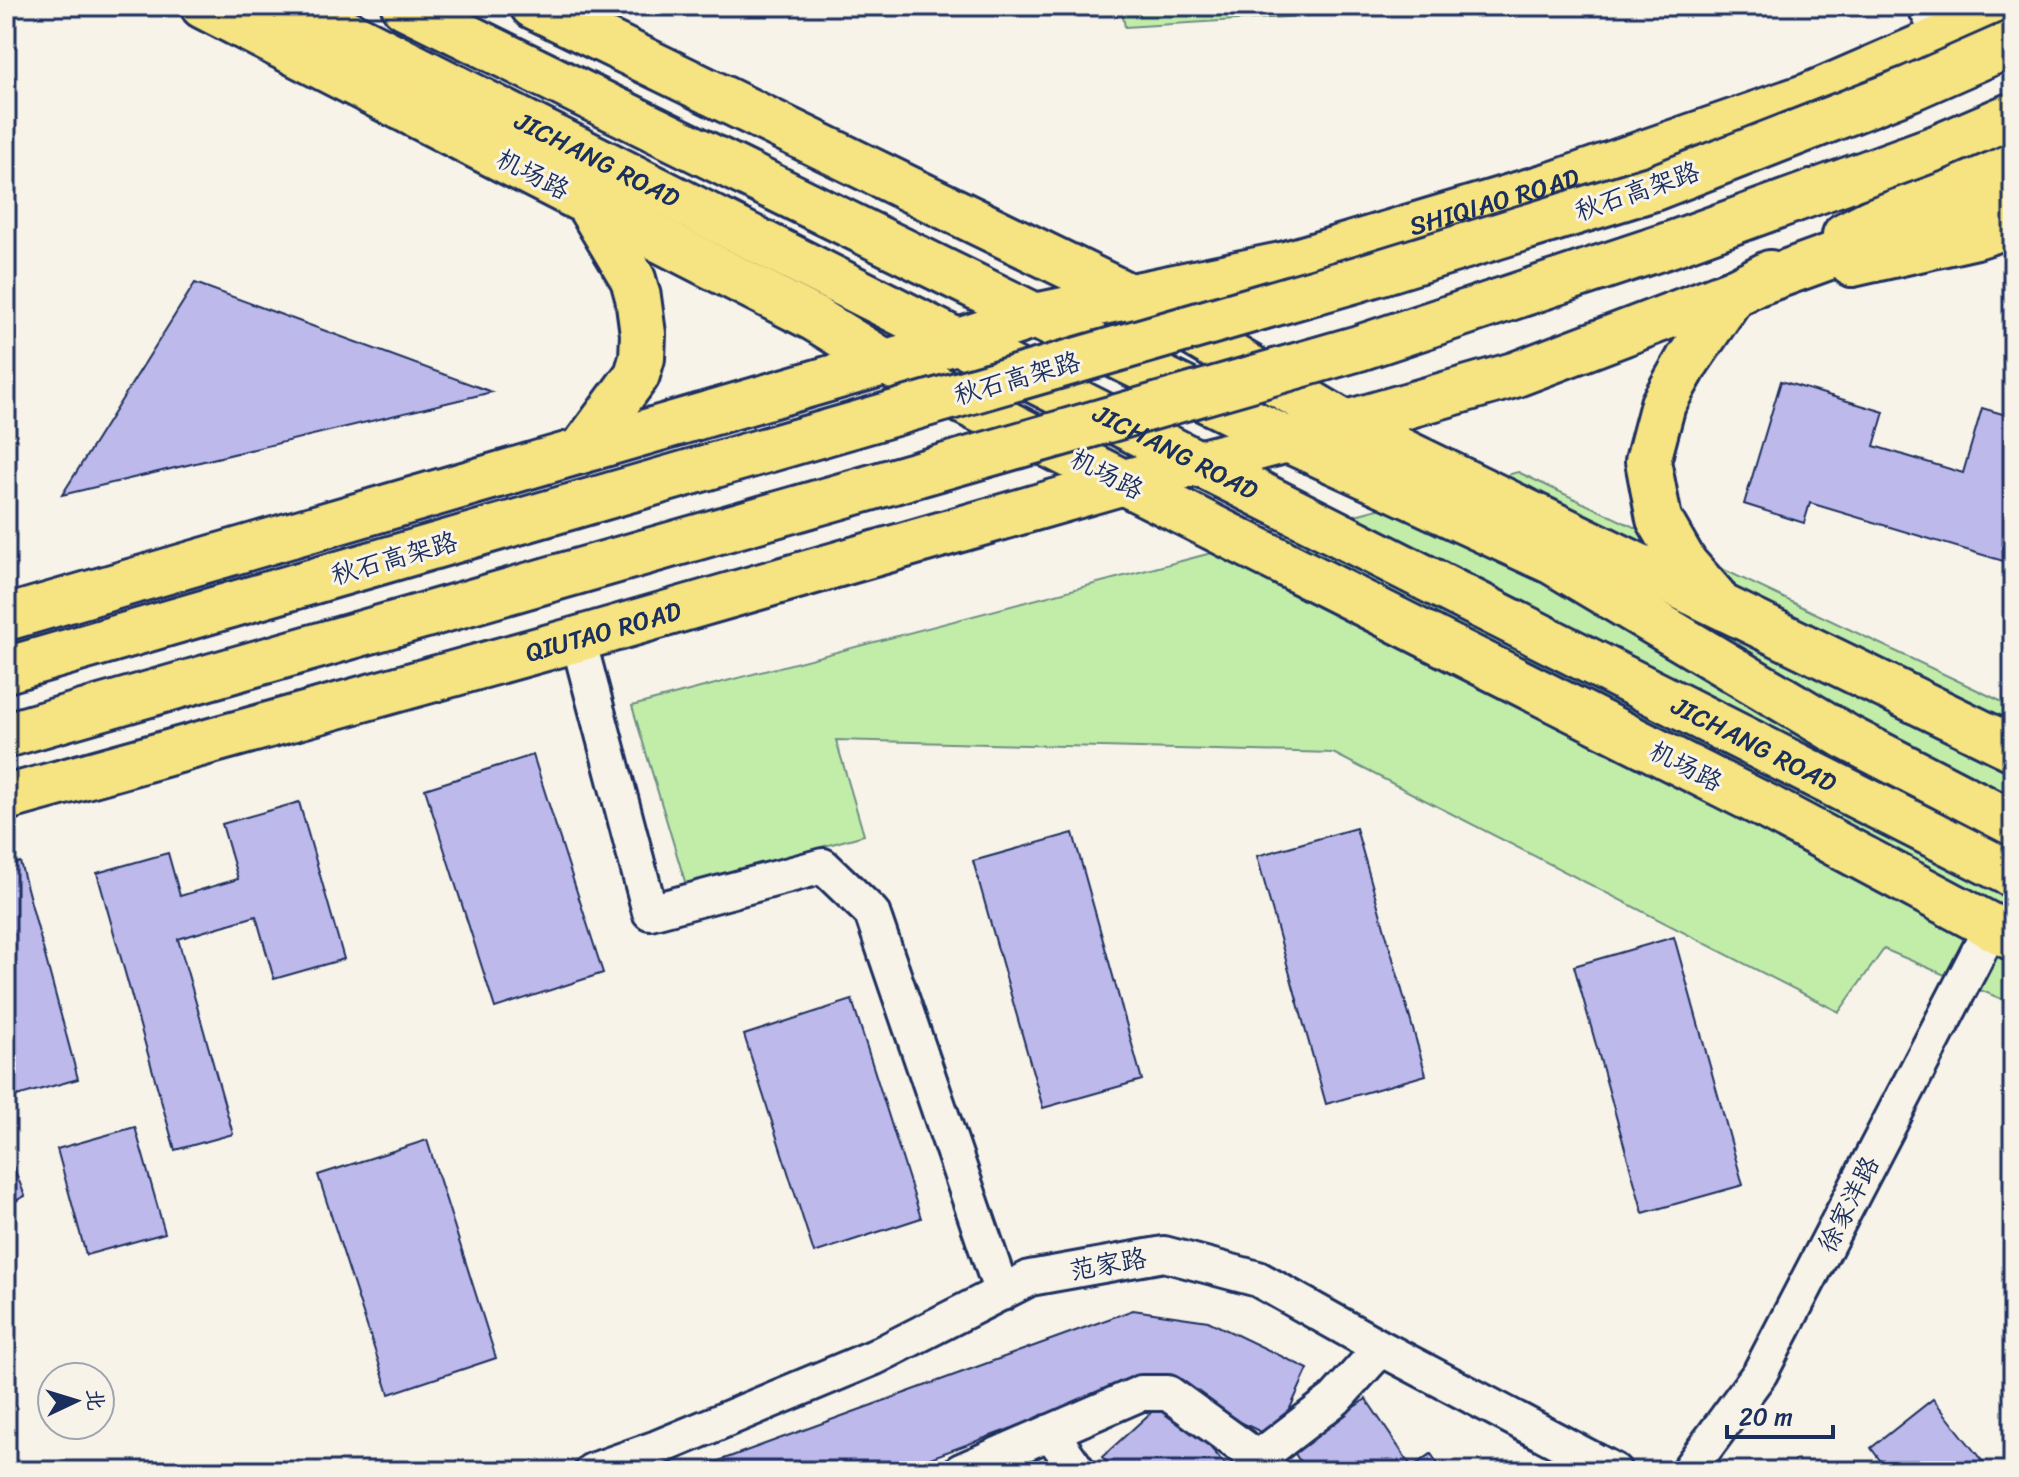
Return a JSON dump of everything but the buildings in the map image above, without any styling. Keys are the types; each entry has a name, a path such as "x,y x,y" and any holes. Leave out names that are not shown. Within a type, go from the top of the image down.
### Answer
{"main road":[{"name":"机场路","path":"203,6 815,319 885,362 1767,807 2002,933"},
{"name":"JICHANG ROAD","path":"294,6 2013,875"},
{"name":"JICHANG ROAD","path":"404,6 1288,440 1553,562 1848,738 2013,823"},
{"path":"533,6 1131,297 1346,424 1995,740"},
{"path":"1934,23 2004,6"},
{"name":"SHIQIAO ROAD","path":"959,341 1035,316 1286,264 1554,184 1811,95 1934,23 2012,6"},
{"name":"秋石高架路","path":"6,670 1355,280 1654,188 1911,88 2013,43"},
{"path":"6,735 1359,348 1672,244 1936,148 2013,115"},
{"path":"1723,608 1685,564 1659,519 1648,461 1663,404 1688,360 1735,291 2013,150"},
{"path":"1198,463 1514,375 2013,190"},
{"path":"581,451 637,375 642,358 643,334 633,279 587,202"},
{"path":"1735,291 1976,236 2013,224"},
{"path":"6,618 959,341"},
{"name":"QIUTAO ROAD","path":"6,798 1198,463"},
{"path":"1848,738 1995,740"}],"street":[{"path":"578,639 650,912 823,866 872,913 1002,1293"},
{"name":"徐家洋路","path":"1688,1471 1760,1373 2002,933"},
{"name":"范家路","path":"592,1471 657,1448 875,1357 1030,1278 1164,1254 1258,1279 1614,1471"},
{"path":"961,1471 1141,1393 1168,1393 1261,1467 1335,1399 1381,1348"},
{"path":"1050,1432 1078,1471"}],"green space":[{"path":"1121,6 1400,6 1384,11 1125,27"},
{"path":"1518,472 2013,707 2013,1004 1884,949 1839,1012 1333,753 836,740 864,835 686,885 632,706"}]}
